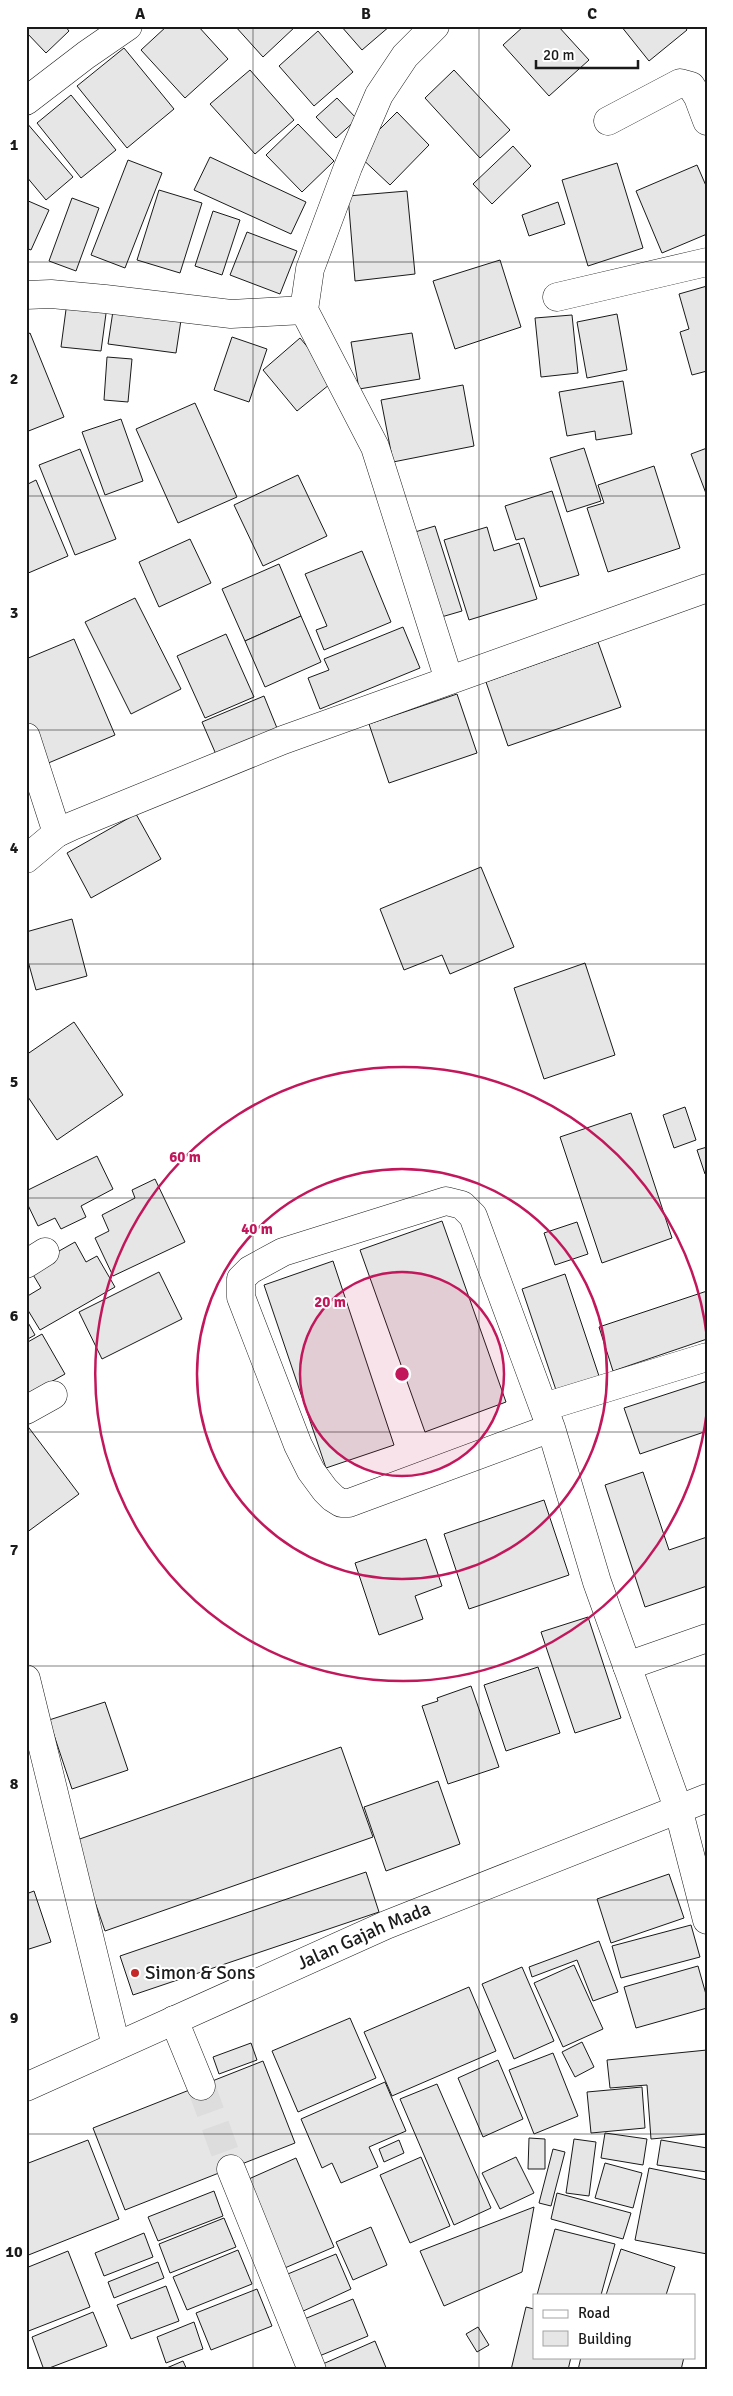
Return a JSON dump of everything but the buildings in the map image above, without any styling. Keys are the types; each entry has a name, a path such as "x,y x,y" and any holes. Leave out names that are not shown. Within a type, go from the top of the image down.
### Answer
{"street":[{"path":"26,101 86,55 128,26"},
{"path":"435,26 405,56 379,95 348,167 310,270 304,310 375,447 449,680"},
{"path":"608,121 680,83 691,86 698,97 707,122"},
{"path":"557,297 707,262"},
{"path":"26,295 51,294 105,299 230,314 304,310"},
{"path":"26,859 57,833 103,812 283,740 707,588"},
{"path":"26,737 57,833"},
{"path":"707,1357 548,1418 349,1503 341,1503 325,1490 310,1471 298,1445 241,1298 241,1279 250,1270 283,1252 446,1201 462,1205 473,1216 548,1418 597,1582 678,1808 707,1920"},
{"path":"26,1410 53,1394"},
{"path":"627,1666 707,1638"},
{"path":"26,1679 116,2046"},
{"name":"Jalan Gajah Mada","path":"26,2087 386,1925 707,1798"},
{"path":"174,2020 201,2086"},
{"path":"231,2169 312,2370"}],"tunnel":[{"path":"201,2086 231,2169"}],"place":[{"name":"Simon & Sons","path":"135,1973"}]}
